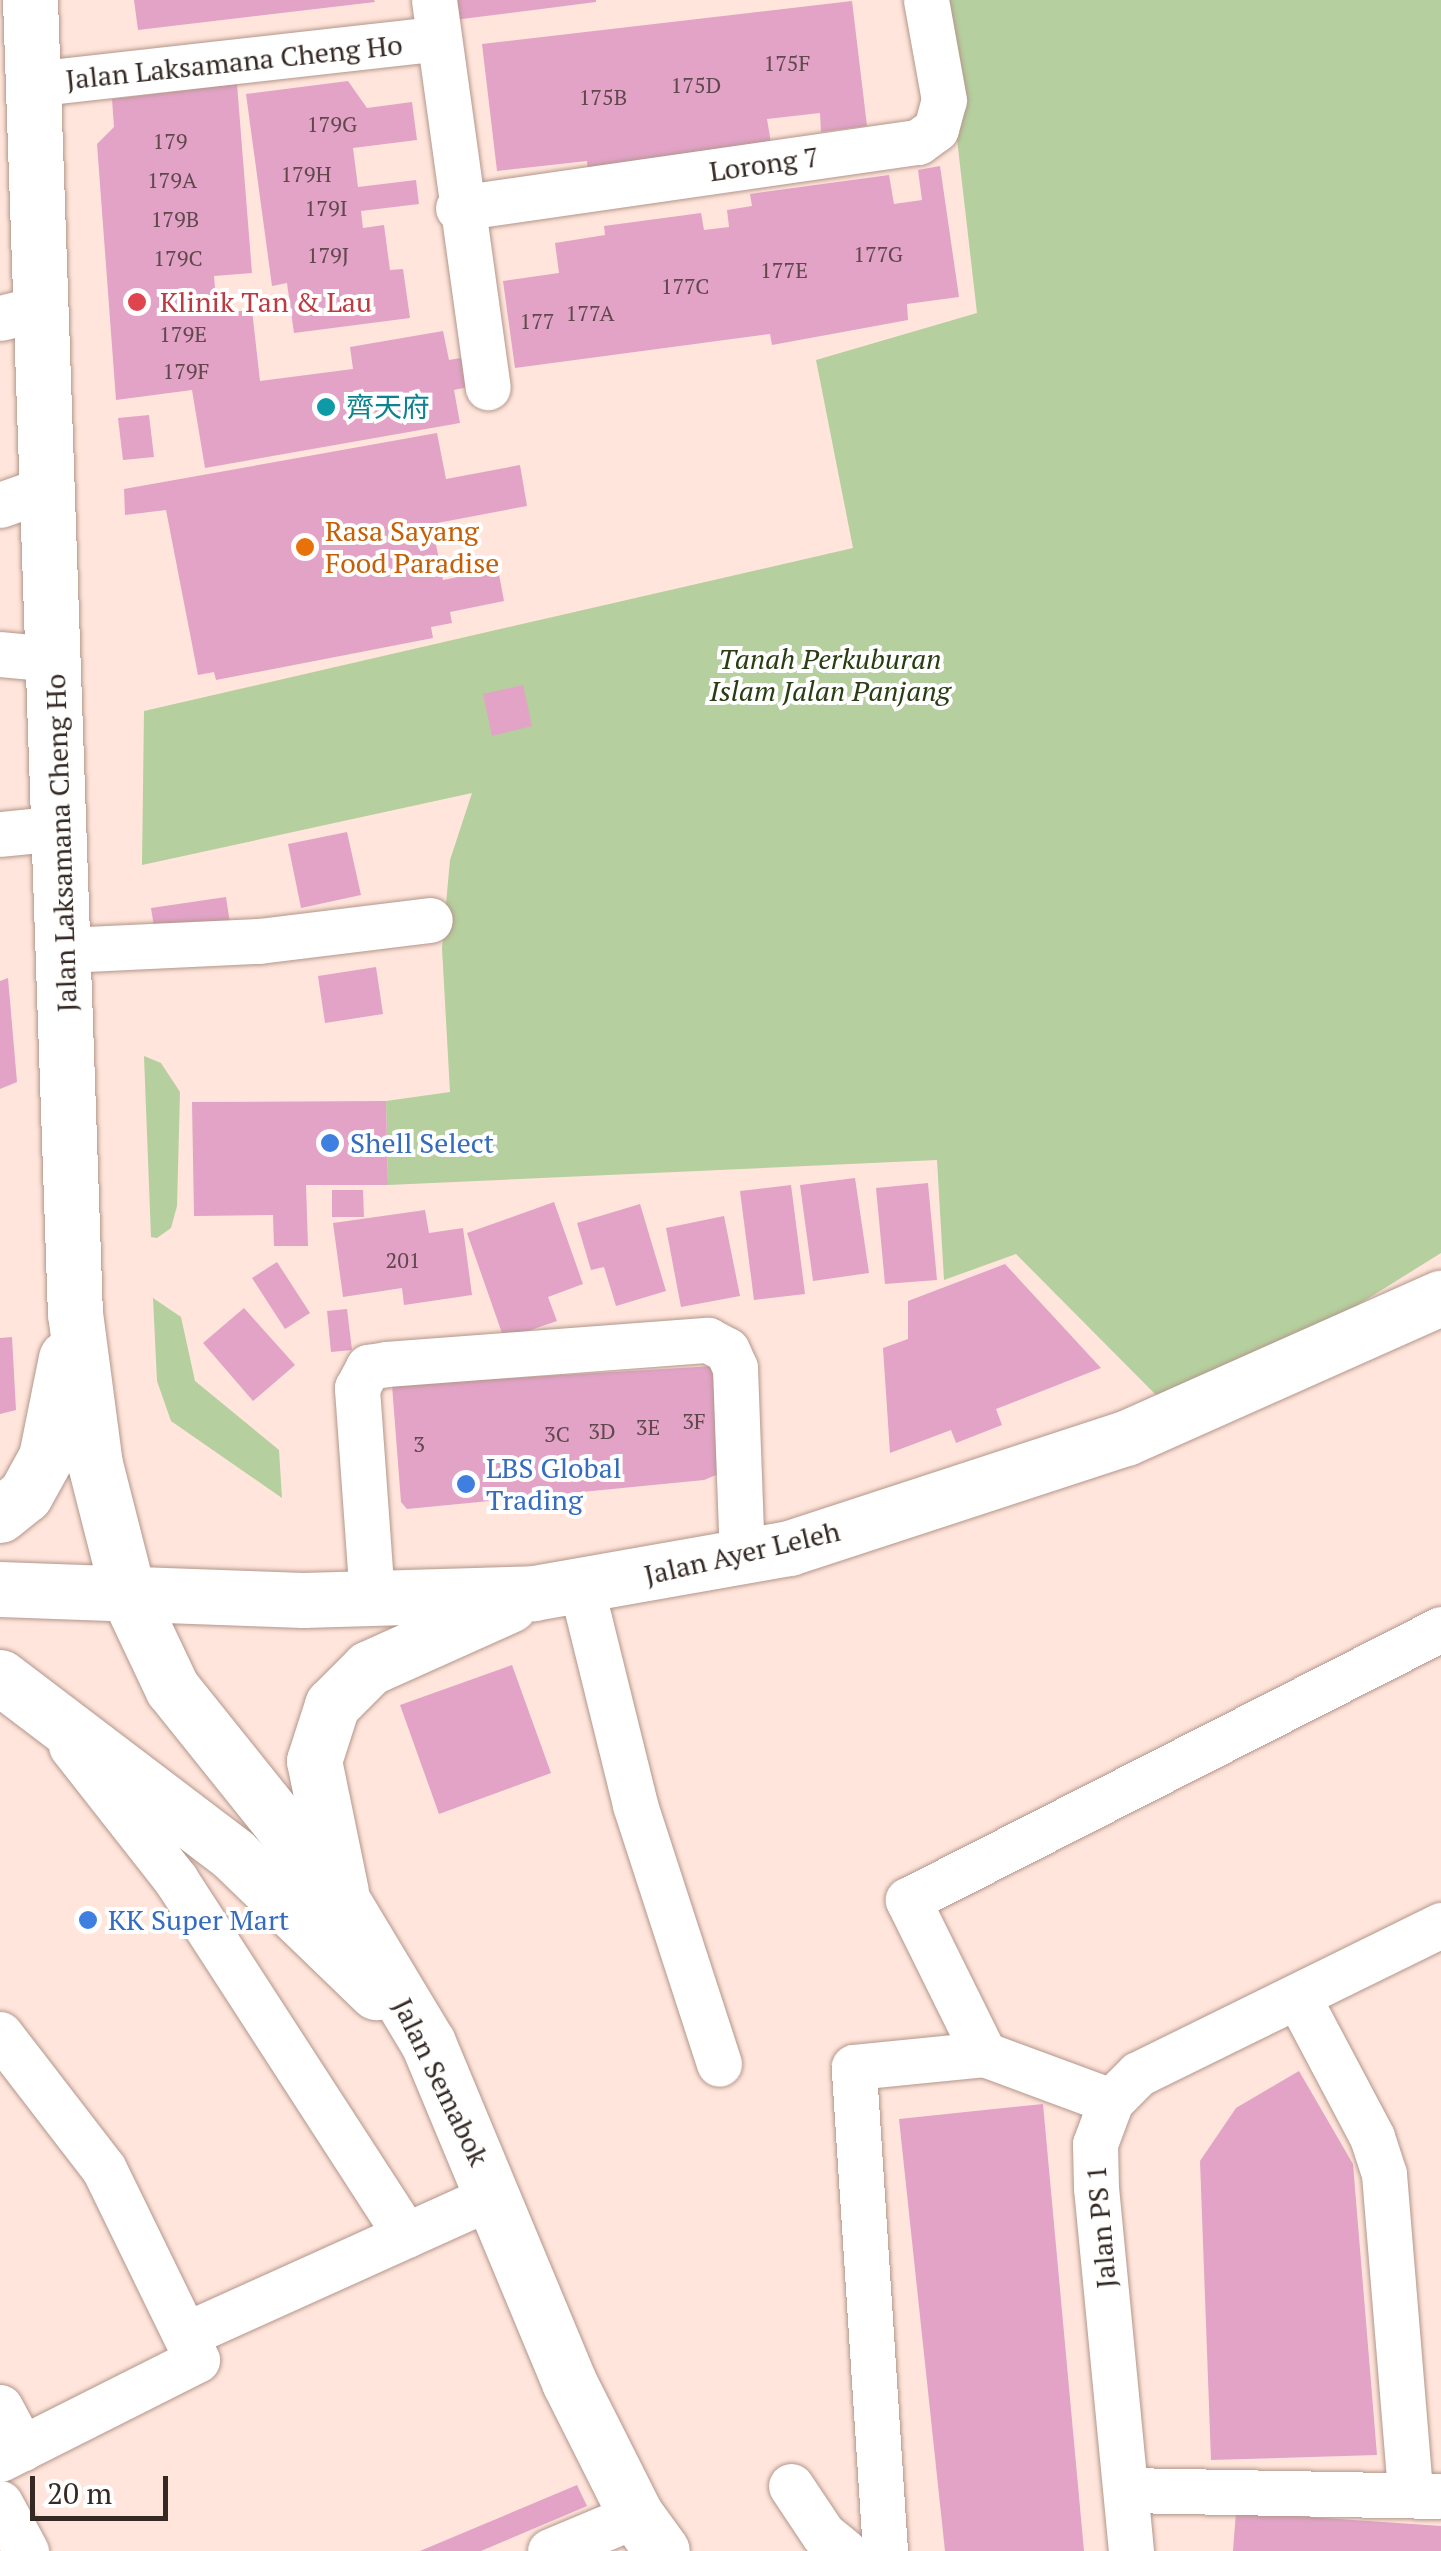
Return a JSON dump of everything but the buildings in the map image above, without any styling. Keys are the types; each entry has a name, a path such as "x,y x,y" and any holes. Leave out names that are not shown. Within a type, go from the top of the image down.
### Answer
{"main road":[{"name":"Jalan Laksamana Cheng Ho","path":"20,12 32,84 20,313 24,496 54,658 75,1313 95,1464 129,1597"},
{"name":"Jalan Ayer Leleh","path":"0,1589 129,1597 372,1598 558,1590 742,1558 812,1541 1126,1438 1441,1298"},
{"path":"0,1515 25,1495 46,1457 75,1313"},
{"path":"342,1900 314,1761 332,1705 368,1668 558,1590"},
{"name":"Jalan Semabok","path":"129,1597 172,1688 206,1738 342,1900 428,2043 495,2194 569,2382 649,2533"},
{"path":"0,1676 234,1854 428,2043"}],"street":[{"name":"Lorong 7","path":"458,208 918,142 936,129 944,100 926,0"},
{"path":"435,20 458,208 488,387"},
{"name":"Jalan Laksamana Cheng Ho","path":"32,84 435,20"},
{"path":"0,654 54,658"},
{"path":"0,834 60,828"},
{"path":"65,950 258,941 430,920"},
{"path":"372,1598 357,1388 368,1368 386,1364 708,1340 727,1350 735,1368 742,1558"},
{"path":"558,1590 635,1805 719,2064"},
{"path":"984,2054 908,1900 1441,1629"},
{"path":"48,1716 176,1880 406,2235"},
{"path":"885,2551 854,2067 984,2054 1111,2101 1138,2074 1299,2000 1441,1925"},
{"path":"1127,2490 1425,2495 1384,2174 1372,2137 1299,2000"},
{"path":"0,2034 104,2169 197,2360 11,2453 0,2407"},
{"name":"Jalan PS 1","path":"1111,2101 1095,2144 1096,2188 1131,2551"},
{"path":"186,2334 495,2194"},
{"path":"791,2486 822,2534 844,2551"},
{"path":"0,2503 26,2551"},
{"path":"550,2551 649,2533"}],"green space":[{"name":"Tanah Perkuburan Islam Jalan Panjang","path":"941,0 1441,0 1441,1253 1340,1316 1157,1396 1016,1254 944,1280 937,1160 388,1185 386,1101 450,1092 442,948 450,860 472,793 142,865 144,711 853,548 816,360 977,313"},
{"path":"144,1056 161,1063 180,1092 177,1206 171,1228 157,1238 151,1237"},
{"path":"153,1298 181,1317 195,1381 279,1450 282,1498 171,1421 157,1381"}],"place":[{"name":"Klinik Tan & Lau","path":"137,302"},
{"name":"齊天府","path":"326,407"},
{"name":"Rasa Sayang Food Paradise","path":"305,547"},
{"name":"Shell Select","path":"330,1143"},
{"name":"LBS Global Trading","path":"466,1484"},
{"name":"KK Super Mart","path":"88,1920"}]}
